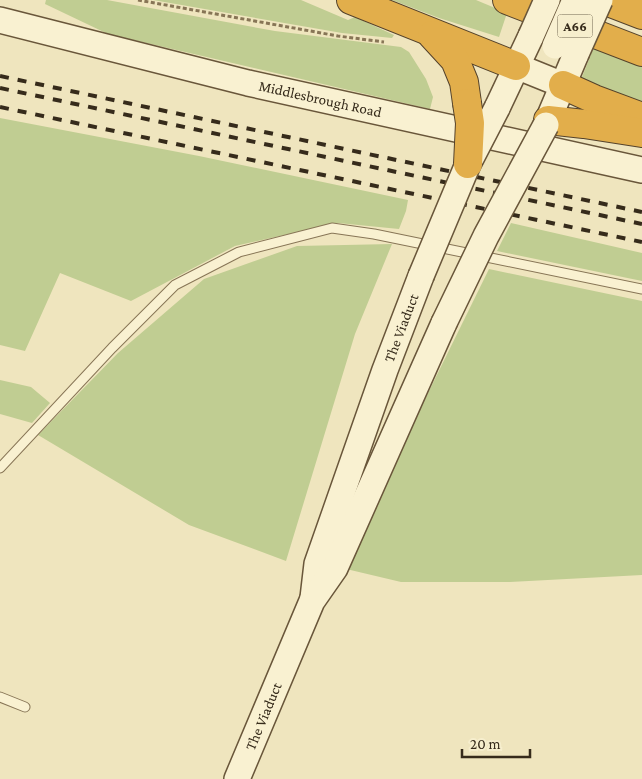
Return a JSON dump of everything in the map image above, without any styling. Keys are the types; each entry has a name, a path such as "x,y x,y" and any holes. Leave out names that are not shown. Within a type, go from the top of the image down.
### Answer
{"highway":[{"path":"351,0 516,66"},
{"name":"A66","path":"508,0 642,52"},
{"name":"A66","path":"601,0 642,15"},
{"path":"427,31 455,60 464,82 470,123 468,164"},
{"path":"563,85 642,117"},
{"path":"547,122 584,124 642,133"}],"street":[{"name":"The Viaduct","path":"312,601 317,564 385,370 421,276 468,164 497,108 547,0"},
{"path":"566,50 575,0"},
{"path":"516,66 538,67 566,50 601,0"},
{"name":"Middlesbrough Road","path":"0,20 248,83 642,170"},
{"name":"The Viaduct","path":"238,779 312,601 335,568 448,314 486,236 547,122 563,85 566,50"},
{"path":"516,66 563,85"}],"lane":[{"path":"0,468 112,348 176,285 239,252 332,228 384,236 642,290"},
{"path":"0,697 25,707"}],"path":[{"path":"138,0 338,36 390,42"}],"green space":[{"path":"46,0 107,0 275,31 401,47 409,52 426,79 433,97 430,109 108,34 45,4"},
{"path":"153,0 301,0 348,20 355,17 394,35 392,38 342,33"},
{"path":"392,0 476,0 507,13 499,37 439,18"},
{"path":"594,47 642,64 642,104 580,82"},
{"path":"0,118 199,156 408,200 406,211 399,229 338,223 235,246 131,301 60,273 25,351 0,345"},
{"path":"511,223 642,253 642,281 497,251"},
{"path":"392,244 355,334 286,561 189,525 38,435 118,353 204,279 297,246"},
{"path":"489,269 642,301 642,575 510,582 401,582 342,568"},
{"path":"0,380 31,387 50,403 32,423 0,414"}],"railway":[{"path":"0,76 642,212"},
{"path":"0,88 642,224"},
{"path":"0,107 642,242"}]}
